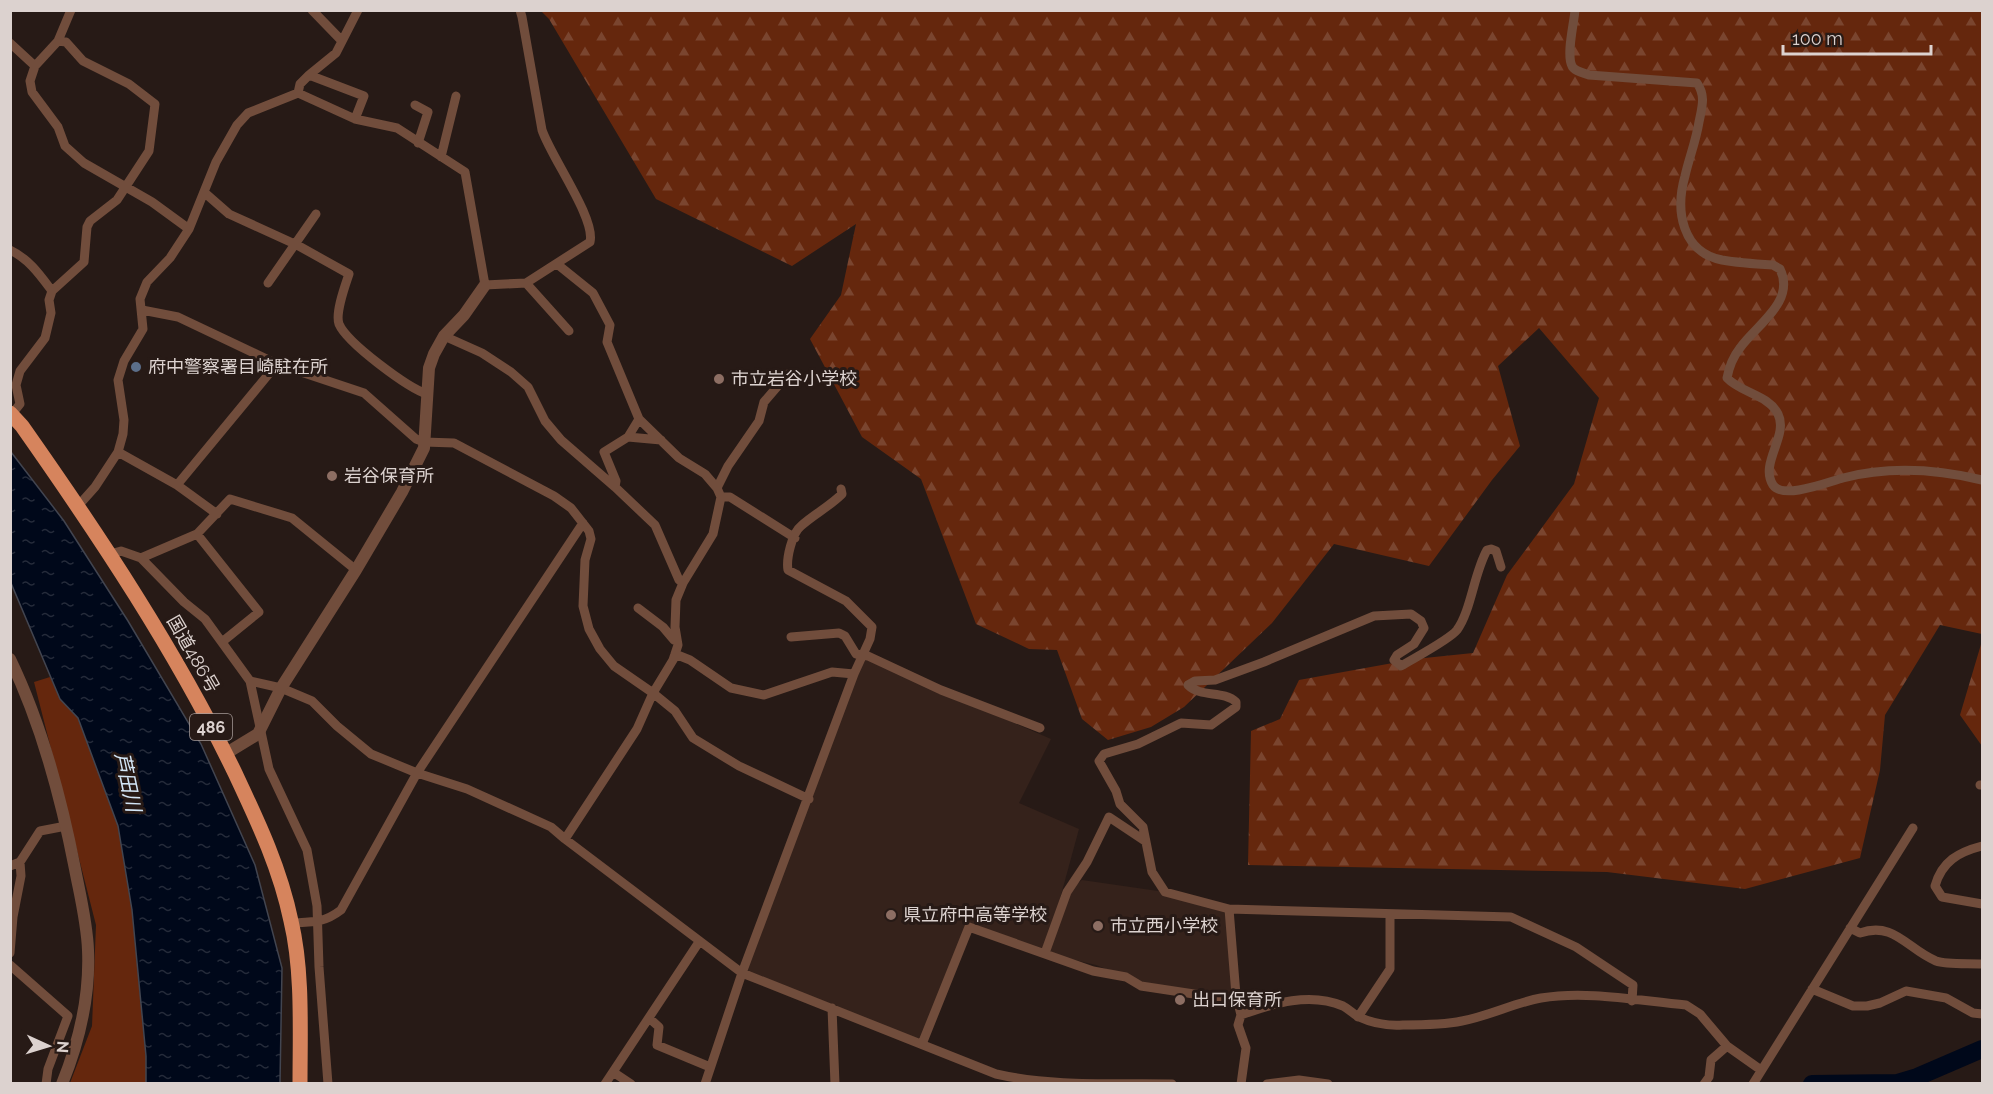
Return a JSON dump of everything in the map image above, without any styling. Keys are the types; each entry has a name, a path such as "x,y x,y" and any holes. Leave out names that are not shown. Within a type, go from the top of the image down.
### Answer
{"highway":[{"name":"国道486号","path":"11,413 110,554 191,687 225,754 279,873 292,923 299,1005 300,1083"}],"street":[{"path":"71,10 58,41 35,66 30,81 32,92 58,127 65,146 84,163 152,202 189,229"},
{"path":"312,10 342,41"},
{"path":"298,93 300,84 336,52 358,10"},
{"path":"485,285 526,283 586,246 592,236 586,216 547,146 520,10"},
{"path":"1575,10 1570,54 1572,66 1575,69 1589,75 1697,83 1702,91 1697,136 1684,178 1680,207 1683,228 1691,243 1702,252 1721,260 1773,266 1780,269 1784,276 1777,307 1740,347 1730,365 1727,378 1735,386 1769,402 1778,413 1780,423 1771,461 1773,485 1779,490 1795,491 1861,473 1892,469 1958,474 1983,480"},
{"path":"11,413 20,404 16,385 21,370 45,338 51,313 49,300 52,291 84,262 87,227 90,221 117,200 149,151 154,104 129,84 83,61 66,42 58,41"},
{"path":"10,43 35,66"},
{"path":"309,75 364,96 356,119"},
{"path":"78,506 95,487 118,452 123,435 118,380 124,361 143,329 140,299 147,282 170,258 189,229 216,162 237,125 248,113 298,93 356,119 397,128 465,172 485,285 464,315 444,336 429,368 423,448 402,492 356,570 280,688 258,734 225,754"},
{"path":"441,157 456,96"},
{"path":"415,105 428,112 418,143"},
{"path":"205,193 229,213 297,245 349,274 338,318 340,326 368,356 417,390 428,394"},
{"path":"268,283 297,245 316,214"},
{"path":"10,250 19,254 34,268 52,291"},
{"path":"557,264 593,293 610,325 607,342 639,419 679,458 705,474 719,492 795,538"},
{"path":"526,283 568,331"},
{"path":"142,310 178,317 278,364 364,393 416,439 424,442 454,443 468,449 554,496 571,508 589,531 591,539 585,560 583,606 600,649 614,666 675,711 693,738 739,766 809,799"},
{"path":"444,336 482,353 511,372 528,387 545,421 561,440 655,525 679,580 683,583"},
{"path":"177,485 278,364"},
{"path":"565,839 636,729 675,654 678,645 675,627 676,600 683,583 713,534 719,492 728,466 759,421 764,402 788,374"},
{"path":"615,487 616,481 604,452 628,437 639,419"},
{"path":"628,437 661,440"},
{"path":"118,452 177,485 217,514"},
{"path":"705,1083 742,973 854,674 870,639 872,627 846,601 788,570 786,559 798,528 831,505 842,494 841,489"},
{"path":"141,558 197,534 230,499 292,518 356,570"},
{"path":"292,923 329,919 341,910 417,773 583,523"},
{"path":"197,534 259,612 222,642"},
{"path":"1501,567 1496,551 1487,550 1481,560 1465,614 1456,631 1401,666 1394,660 1397,654 1414,644 1424,628 1421,621 1411,614 1374,616 1215,680 1195,681 1188,686 1193,690 1231,697 1236,702 1236,707 1211,725 1180,723 1138,744 1104,754 1099,761 1106,777 1116,790 1120,804 1143,827 1152,872 1165,892 1229,909 1511,917 1576,947 1633,985 1632,1000"},
{"path":"110,554 121,551 141,558 184,602 205,619 250,681 269,769 307,850 317,906 328,1083"},
{"path":"638,608 663,627 674,640 677,640"},
{"path":"791,637 839,633 845,636 856,654 862,657 868,656 940,690 1040,728"},
{"path":"675,654 690,660 731,688 764,695 832,672 854,674"},
{"path":"10,659 21,681 51,768 66,825 86,926 88,951 83,1019 62,1083"},
{"path":"250,681 280,688 312,701 337,726 371,754 417,773 467,789 551,827 742,973 922,1044 1006,1080 1172,1083"},
{"path":"1044,953 1067,891 1087,862 1109,817 1120,804"},
{"path":"1109,817 1145,841"},
{"path":"10,953 13,917 21,876 15,864 40,831 66,825"},
{"path":"1753,1083 1913,828"},
{"path":"1983,846 1963,852 1942,868 1935,886 1942,897 1983,904"},
{"path":"1229,909 1236,995 1241,1015 1238,1025 1246,1048 1241,1083"},
{"path":"1358,1017 1390,969 1390,915"},
{"path":"922,1044 969,927 1093,971 1126,977 1141,986 1227,999 1236,995"},
{"path":"1850,928 1860,933 1872,929 1884,930 1937,962 1983,964"},
{"path":"605,1083 699,942"},
{"path":"10,965 68,1016 48,1069 46,1083"},
{"path":"1812,989 1853,1006 1880,1003 1906,991 1946,998 1973,1013 1983,1014"},
{"path":"1241,1015 1269,1005 1296,1000 1313,1000 1343,1006 1358,1017 1375,1023 1399,1025 1463,1021 1539,998 1571,994 1686,1005 1700,1014 1726,1046 1761,1070"},
{"path":"832,1008 835,1083"},
{"path":"649,1018 659,1027 657,1045 710,1067"},
{"path":"1704,1083 1709,1077 1711,1060 1726,1046"},
{"path":"613,1072 631,1083"},
{"path":"1267,1083 1299,1080 1328,1083"}],"shaded area":[{"path":"862,657 1051,739 1019,803 1079,829 1049,939 1067,892 1082,880 1165,892 1229,909 1236,995 1141,986 1126,977 1096,965 1045,953 969,927 922,1044 742,973"}],"green space":[{"path":"541,11 1982,11 1982,634 1940,625 1885,715 1880,770 1860,858 1745,889 1607,872 1248,865 1251,731 1280,719 1299,680 1415,659 1473,653 1507,575 1574,484 1599,398 1539,328 1498,366 1520,446 1429,566 1334,544 1272,623 1184,707 1151,727 1108,740 1082,719 1057,650 1029,649 976,624 921,479 862,437 810,339 841,295 856,224 792,266 656,199 549,19"},
{"path":"1982,641 1982,746 1960,715"},
{"path":"50,677 60,699 78,718 118,826 132,910 146,1056 146,1083 70,1083 92,1026 96,925 34,682"}],"water":[{"name":"芦田川","path":"11,452 64,521 128,621 201,744 255,865 282,968 280,1083 146,1083 146,1056 132,910 118,826 78,718 60,699 11,583"}],"waterway":[{"path":"1812,1084 1897,1083 1917,1077 1982,1049"}],"place":[{"name":"府中警察署目崎駐在所","path":"136,367"},
{"name":"市立岩谷小学校","path":"719,379"},
{"name":"岩谷保育所","path":"332,476"},
{"name":"県立府中高等学校","path":"891,915"},
{"name":"市立西小学校","path":"1098,926"},
{"name":"出口保育所","path":"1180,1000"}]}
